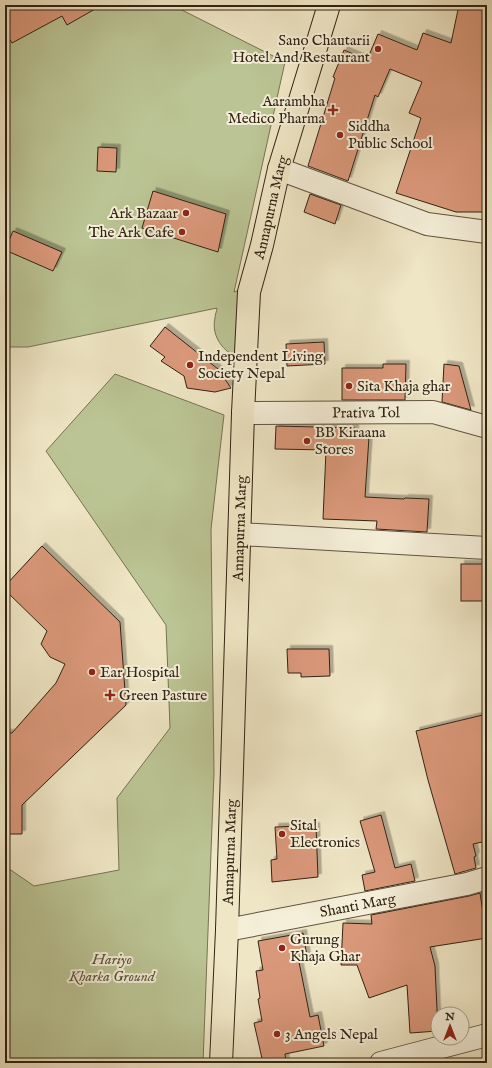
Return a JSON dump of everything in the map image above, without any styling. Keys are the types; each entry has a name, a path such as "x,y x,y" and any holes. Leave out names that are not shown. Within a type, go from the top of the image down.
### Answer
{"main road":[{"name":"Annapurna Marg","path":"221,1063 227,930 243,413 249,292 262,245 279,169 329,5"}],"street":[{"path":"279,169 427,224 487,232"},
{"name":"Prativa Tol","path":"243,413 433,412 487,427"},
{"path":"240,534 487,548"},
{"name":"Shanti Marg","path":"227,930 467,884 487,878"},
{"path":"382,1063 487,1034"}],"green space":[{"path":"5,5 172,5 285,62 234,292 242,289 239,358 228,352 217,337 214,325 217,308 28,347 5,347"},
{"name":"Hariyo Kharka Ground","path":"115,374 224,415 211,529 214,773 203,1063 5,1063 5,866 34,886 119,870 117,798 170,728 166,625 46,451"}],"building":[{"path":"5,5 102,5 67,25 62,16 12,43 5,32"},
{"path":"459,5 487,5 487,212 456,212 396,193 421,118 409,113 422,82 390,69 378,97 375,95 348,181 308,166 335,78 333,77 344,50 367,60 378,34 417,50 423,33 451,43"},
{"path":"98,147 117,148 116,172 97,171"},
{"path":"153,191 226,214 218,252 142,228"},
{"path":"310,194 341,205 335,224 304,212"},
{"path":"13,231 62,252 53,271 5,250"},
{"name":"Independent Living Society Nepal","path":"165,327 218,369 231,388 215,392 187,388 184,376 161,361 165,357 150,346"},
{"path":"324,342 325,364 287,366 286,344"},
{"path":"383,364 406,364 405,400 342,400 342,368 383,368"},
{"path":"444,364 459,366 471,410 442,402"},
{"path":"276,426 355,428 355,436 369,437 365,497 429,499 427,532 376,529 377,521 323,519 326,450 275,449"},
{"name":"Ear Hospital","path":"42,546 120,622 126,705 22,805 22,834 5,834 5,733 12,733 56,683 65,664 50,657 41,644 47,631 5,590 5,586"},
{"path":"461,564 487,564 487,601 461,601"},
{"path":"287,649 329,649 330,676 301,677 301,673 288,673"},
{"path":"487,714 487,841 473,844 476,856 474,857 476,868 455,874 428,780 416,731"},
{"path":"381,815 395,868 411,864 415,881 365,891 362,875 375,872 360,821"},
{"path":"301,826 302,828 316,826 318,877 272,882 271,860 277,859 275,827"},
{"path":"480,893 487,938 430,947 435,966 437,1006 430,1006 430,1032 410,1033 407,985 369,998 357,965 341,965 343,923 372,924 371,915"},
{"path":"303,933 307,956 298,957 310,1017 318,1015 324,1046 285,1054 286,1063 263,1063 254,1023 262,1021 258,999 260,998 256,971 263,970 258,941"}],"place":[{"name":"Sano Chautarii Hotel And Restaurant","path":"378,49"},
{"name":"Aarambha Medico Pharma","path":"333,110"},
{"name":"Siddha Public School","path":"340,135"},
{"name":"Ark Bazaar","path":"186,213"},
{"name":"The Ark Cafe","path":"182,232"},
{"name":"Independent Living Society Nepal","path":"190,365"},
{"name":"Sita Khaja ghar","path":"349,386"},
{"name":"BB Kiraana Stores","path":"307,441"},
{"name":"Ear Hospital","path":"92,672"},
{"name":"Green Pasture","path":"110,695"},
{"name":"Sital Electronics","path":"282,834"},
{"name":"Gurung Khaja Ghar","path":"282,948"},
{"name":"3 Angels Nepal","path":"277,1034"}]}
